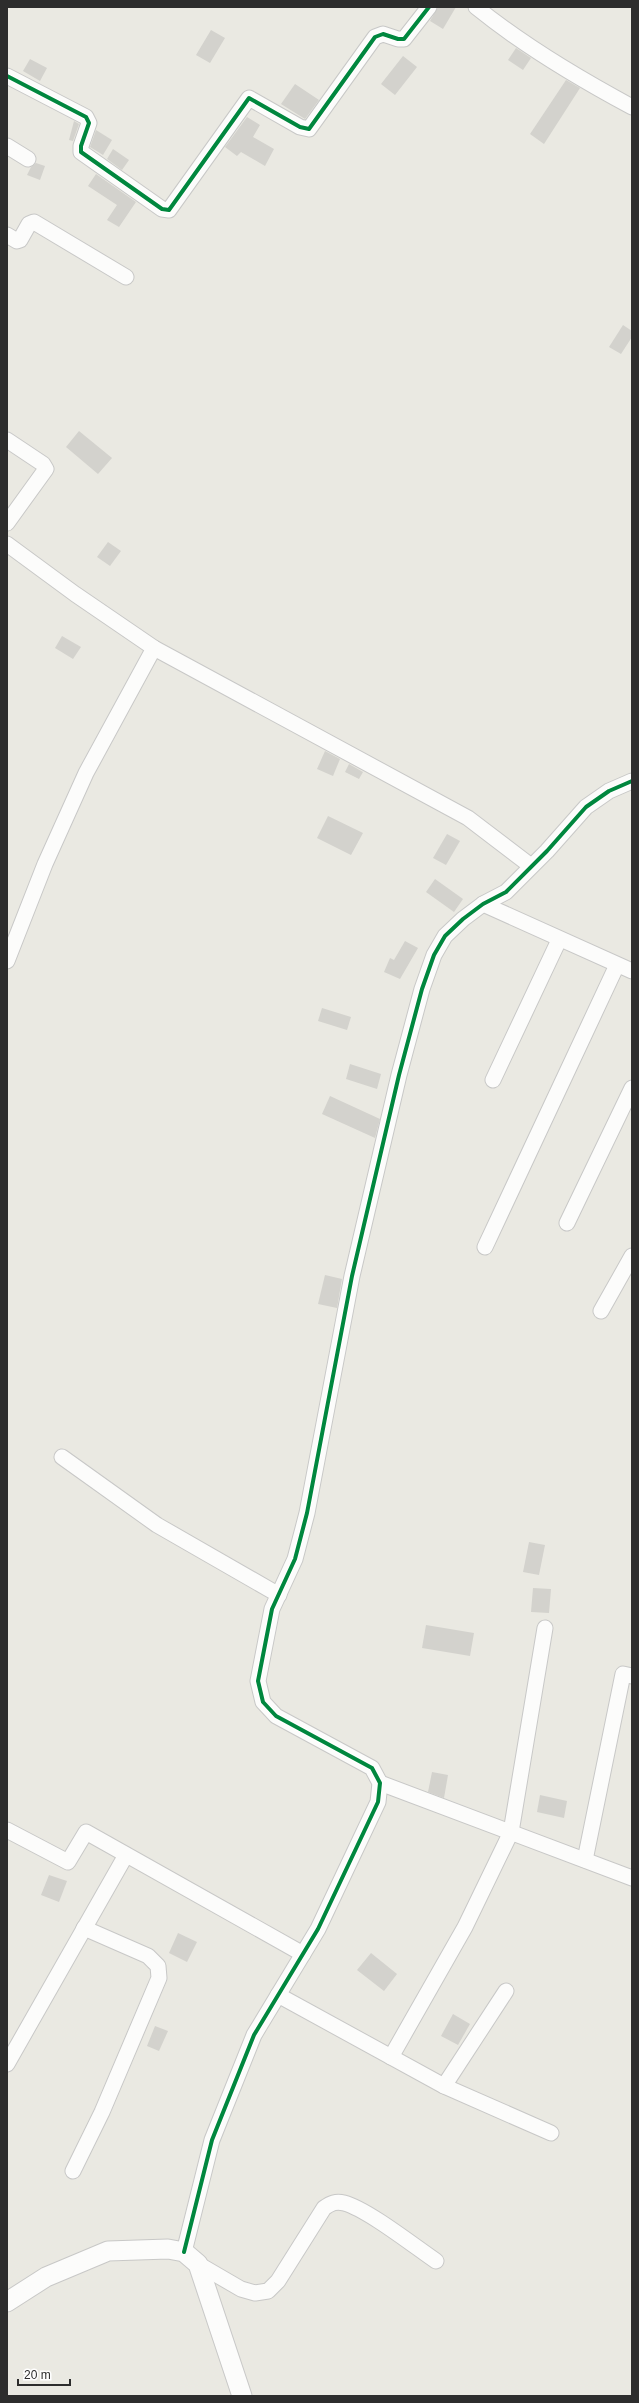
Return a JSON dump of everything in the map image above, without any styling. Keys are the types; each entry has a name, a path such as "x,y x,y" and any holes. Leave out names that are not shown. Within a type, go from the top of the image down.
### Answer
{"street":[{"path":"7,76 86,117 89,123 81,146 81,152 162,209 169,210 172,209 249,98 300,127 309,129 375,37 383,34 398,39 404,39 429,7"},
{"path":"476,7 502,28 603,91 632,107"},
{"path":"7,146 28,159"},
{"path":"7,235 17,241 20,240 29,224 34,222 126,277"},
{"path":"7,440 43,464 46,469 7,523"},
{"path":"7,544 75,594 154,648 468,818 531,866"},
{"path":"7,961 45,864 86,773 154,648"},
{"path":"184,2252 212,2140 254,2035 318,1929 362,1839 378,1802 380,1784 372,1768 276,1716 263,1702 258,1681 272,1609 295,1559 307,1513 352,1276 399,1075 422,989 434,955 445,936 463,919 483,904 506,892 586,807 609,791 632,781"},
{"path":"483,904 559,940 632,971"},
{"path":"493,1080 559,940"},
{"path":"485,1247 617,965"},
{"path":"567,1223 632,1088"},
{"path":"601,1311 632,1256"},
{"path":"62,1457 157,1525 279,1595"},
{"path":"392,2057 465,1927 511,1832 545,1628"},
{"path":"585,1860 623,1674 632,1676"},
{"path":"380,1784 632,1878"},
{"path":"7,1830 68,1862 86,1832 302,1954"},
{"path":"7,2064 126,1855"},
{"path":"73,2171 102,2112 159,1978 158,1966 148,1956 84,1928"},
{"path":"444,2086 506,1991"},
{"path":"278,1995 444,2086 551,2133"},
{"path":"7,2302 46,2277 108,2251 145,2248 168,2249 184,2252 198,2264 241,2289 255,2293 268,2291 278,2281 324,2208 333,2202 345,2203 366,2214 436,2261"},
{"path":"198,2264 242,2396"}],"building":[{"path":"438,7 456,7 443,29 430,21"},
{"path":"211,30 225,38 210,63 196,55"},
{"path":"516,48 531,58 523,70 508,60"},
{"path":"403,56 417,67 395,95 381,84"},
{"path":"30,59 47,68 40,81 23,71"},
{"path":"566,80 580,88 544,144 530,134"},
{"path":"295,84 319,100 305,119 281,104"},
{"path":"247,117 260,125 253,137 274,149 265,166 241,152 237,156 225,147"},
{"path":"74,121 79,124 73,141 69,140"},
{"path":"96,130 112,140 103,155 90,147"},
{"path":"113,149 129,160 122,170 107,159"},
{"path":"36,163 45,166 40,180 27,175 31,167"},
{"path":"96,174 136,202 119,227 107,220 117,205 88,186"},
{"path":"623,325 632,331 632,337 621,354 609,347"},
{"path":"79,431 112,458 98,474 66,447"},
{"path":"108,542 121,551 110,566 97,557"},
{"path":"62,636 81,647 73,659 55,648"},
{"path":"325,751 340,759 333,776 317,769"},
{"path":"349,764 363,772 359,779 345,772"},
{"path":"328,816 363,833 351,855 317,838"},
{"path":"447,834 460,841 446,865 433,858"},
{"path":"435,879 463,899 454,912 426,892"},
{"path":"405,941 418,948 400,979 384,972 390,958 394,960"},
{"path":"322,1008 351,1017 347,1030 318,1021"},
{"path":"350,1064 381,1074 377,1089 346,1079"},
{"path":"330,1096 380,1119 375,1138 322,1114"},
{"path":"325,1275 342,1279 337,1308 318,1304"},
{"path":"529,1542 545,1545 539,1575 523,1572"},
{"path":"533,1588 551,1589 549,1613 531,1612"},
{"path":"426,1625 474,1633 470,1656 422,1648"},
{"path":"432,1772 448,1775 444,1798 428,1792"},
{"path":"540,1795 567,1801 564,1818 537,1812"},
{"path":"49,1875 67,1881 59,1902 41,1895"},
{"path":"178,1933 197,1942 187,1962 169,1953"},
{"path":"371,1953 397,1974 384,1991 357,1970"},
{"path":"453,2014 470,2024 458,2045 441,2036"},
{"path":"155,2026 168,2031 159,2051 147,2046"}],"cycle path":[{"path":"7,76 86,117 89,123 81,146 81,152 162,209 169,210 249,98 300,127 309,129 375,37 383,34 398,39 404,39 429,7"},
{"path":"184,2252 212,2140 254,2035 318,1929 378,1802 380,1783 372,1768 276,1716 263,1702 258,1681 272,1609 295,1559 307,1513 352,1276 399,1075 422,989 434,955 445,936 463,919 483,904 506,892 547,851 586,807 609,791 632,781"}]}
